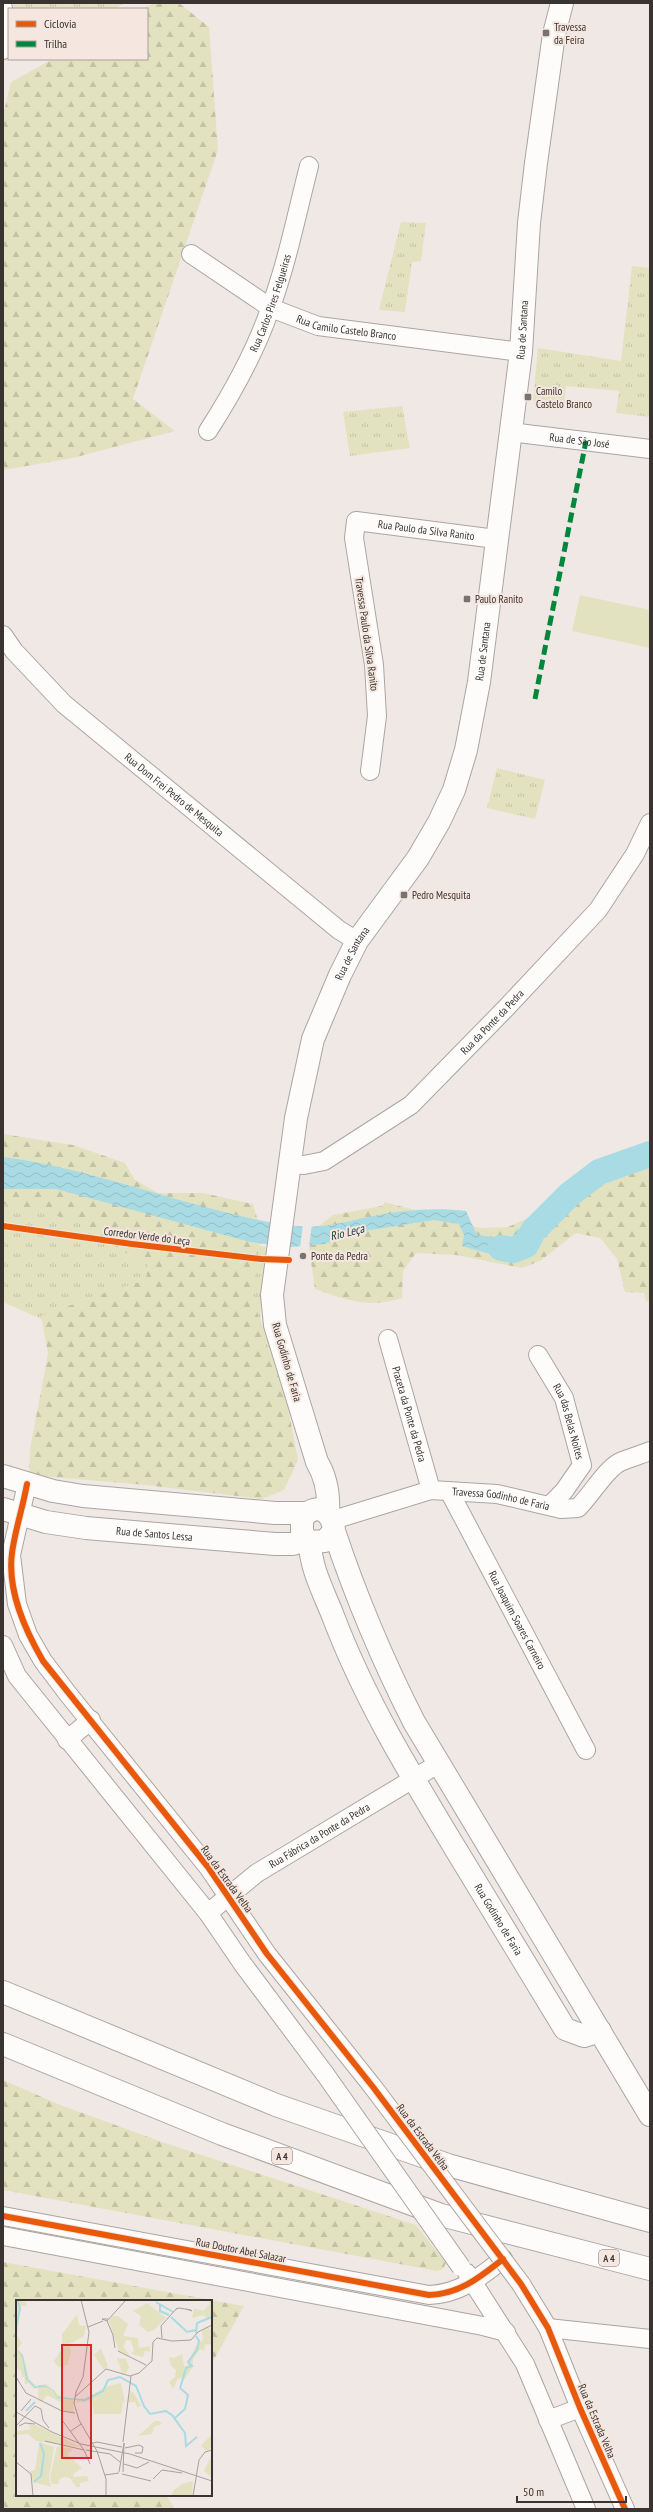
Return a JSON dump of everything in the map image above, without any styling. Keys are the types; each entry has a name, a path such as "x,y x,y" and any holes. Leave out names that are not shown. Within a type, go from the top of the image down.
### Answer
{"main road":[{"name":"Rua de Santana","path":"289,1164 299,1103 313,1038 357,941 418,858 454,790 475,711 520,352 531,208 554,34 562,3"},
{"name":"Rua Godinho de Faria","path":"289,1164 274,1270 272,1295 275,1325 317,1462 322,1471 329,1501 322,1517 300,1527 309,1541 314,1569 358,1678 412,1778 565,2029 584,2036 600,2031"},
{"path":"3,1476 27,1484 82,1496 322,1517 324,1541 309,1541"},
{"name":"Rua de Santos Lessa","path":"12,1512 86,1528 275,1544 293,1544 309,1541"},
{"name":"Rua Godinho de Faria","path":"322,1517 383,1660 414,1722 650,2115"},
{"path":"3,1992 276,2105 448,2165 650,2221"},
{"name":"A 4","path":"3,2044 222,2134 441,2215 650,2268"}],"street":[{"path":"3,8 6,32 3,50"},
{"name":"Rua Carlos Pires Felgueiras","path":"208,431 232,393 256,344 271,308 310,166"},
{"name":"Rua Camilo Castelo Branco","path":"191,254 271,308 318,326 520,352"},
{"name":"Rua de São José","path":"510,432 650,449"},
{"name":"Rua Paulo da Silva Ranito","path":"356,521 496,539"},
{"name":"Travessa Paulo da Silva Ranito","path":"356,521 354,538 374,665 377,716 370,771"},
{"name":"Rua Dom Frei Pedro de Mesquita","path":"3,635 14,651 64,704 339,930 357,941"},
{"name":"Rua da Ponte da Pedra","path":"289,1164 304,1165 324,1161 411,1105 511,1003 593,916 635,854 650,823"},
{"name":"Praceta da Ponte da Pedra","path":"388,1339 431,1490"},
{"name":"Rua das Belas Noites","path":"538,1355 564,1398 582,1466 564,1491 550,1506"},
{"name":"Travessa Godinho de Faria","path":"322,1517 431,1490 497,1494 561,1509 578,1508 592,1494 606,1473 620,1462 650,1451"},
{"name":"Rua da Estrada Velha","path":"27,1484 12,1512 11,1555 18,1604 28,1634 44,1661 228,1895 267,1954 372,2087 521,2284 548,2328 580,2408 625,2509"},
{"name":"Rua Joaquim Soares Carneiro","path":"448,1491 586,1750"},
{"path":"3,1645 17,1676 67,1740 208,1912 242,1963 324,2074 461,2267 479,2278 506,2332 526,2364 586,2509"},
{"path":"67,1740 91,1720"},
{"path":"412,1778 438,1764"},
{"name":"Rua Fábrica da Ponte da Pedra","path":"228,1895 257,1872 412,1778"},
{"name":"Rua da Estrada Velha","path":"208,1912 228,1895"},
{"name":"Rua Doutor Abel Salazar","path":"3,2216 429,2295 446,2295 479,2278"},
{"path":"3,2236 506,2332"},
{"path":"479,2278 503,2259"},
{"path":"548,2328 650,2339"},
{"name":"Rua da Estrada Velha","path":"548,2420 580,2408"}],"green space":[{"path":"13,3 125,3 116,8 14,8"},
{"path":"154,3 179,3 209,27 218,150 133,399 175,431 73,458 3,470 3,115 11,82 51,60 148,60 148,8 145,8"},
{"path":"401,222 426,223 421,261 412,262 405,312 379,310"},
{"path":"632,266 650,268 650,417 616,413 619,391 566,386 564,406 533,401 538,348 621,361"},
{"path":"402,406 410,448 350,456 343,412"},
{"path":"580,595 650,610 650,648 572,631"},
{"path":"497,768 545,780 535,819 487,808"},
{"path":"3,1134 73,1145 125,1163 135,1180 158,1193 203,1193 253,1204 261,1231 253,1295 266,1345 284,1387 298,1460 284,1490 262,1499 146,1485 29,1475 30,1449 48,1354 41,1316 104,1293 146,1280 148,1265 121,1250 83,1222 3,1204"},
{"path":"650,1140 650,1302 646,1301 644,1293 625,1292 617,1259 600,1238 576,1233 540,1261 522,1268 456,1255 416,1253 403,1271 402,1298 390,1301 379,1303 358,1302 337,1297 315,1289 309,1248 320,1225 333,1215 382,1206 385,1202 480,1228 508,1227 566,1200 589,1173 627,1150"},
{"path":"3,1192 43,1195 266,1247 260,1318 275,1365 268,1380 50,1323 3,1302"},
{"path":"3,2080 58,2104 159,2141 416,2225 446,2263 443,2269 437,2271 3,2190"},
{"path":"3,2262 211,2300 16,2300 16,2496 167,2496 175,2509 3,2509"},
{"path":"212,2300 244,2306 212,2363"}],"water":[{"path":"3,1157 81,1172 209,1208 284,1225 315,1227 405,1211 430,1209 454,1210 466,1211 477,1235 511,1239 517,1229 539,1240 523,1260 501,1257 462,1246 464,1235 459,1224 434,1220 358,1232 324,1244 291,1247 250,1242 56,1189 3,1189"}],"pier":[{"path":"303,1224 312,1224 309,1247 300,1248"}],"waterway":[{"name":"Rio Leça","path":"501,1248 513,1250 526,1245 533,1231 570,1194 599,1172 650,1154"}],"marked path":[{"path":"535,699 586,441"}],"cycle path":[{"name":"Corredor Verde do Leça","path":"3,1226 132,1244 261,1259 289,1260"},
{"path":"27,1484 12,1553 12,1582 24,1623 43,1661 208,1867 267,1954 373,2087 521,2284 548,2328 580,2408 625,2509"},
{"path":"3,2216 429,2295 440,2294 460,2288 478,2278 503,2259"}],"place":[{"name":"Travessa da Feira","path":"546,33"},
{"name":"Camilo Castelo Branco","path":"528,397"},
{"name":"Paulo Ranito","path":"467,599"},
{"name":"Pedro Mesquita","path":"404,895"},
{"name":"Ponte da Pedra","path":"303,1256"}]}
